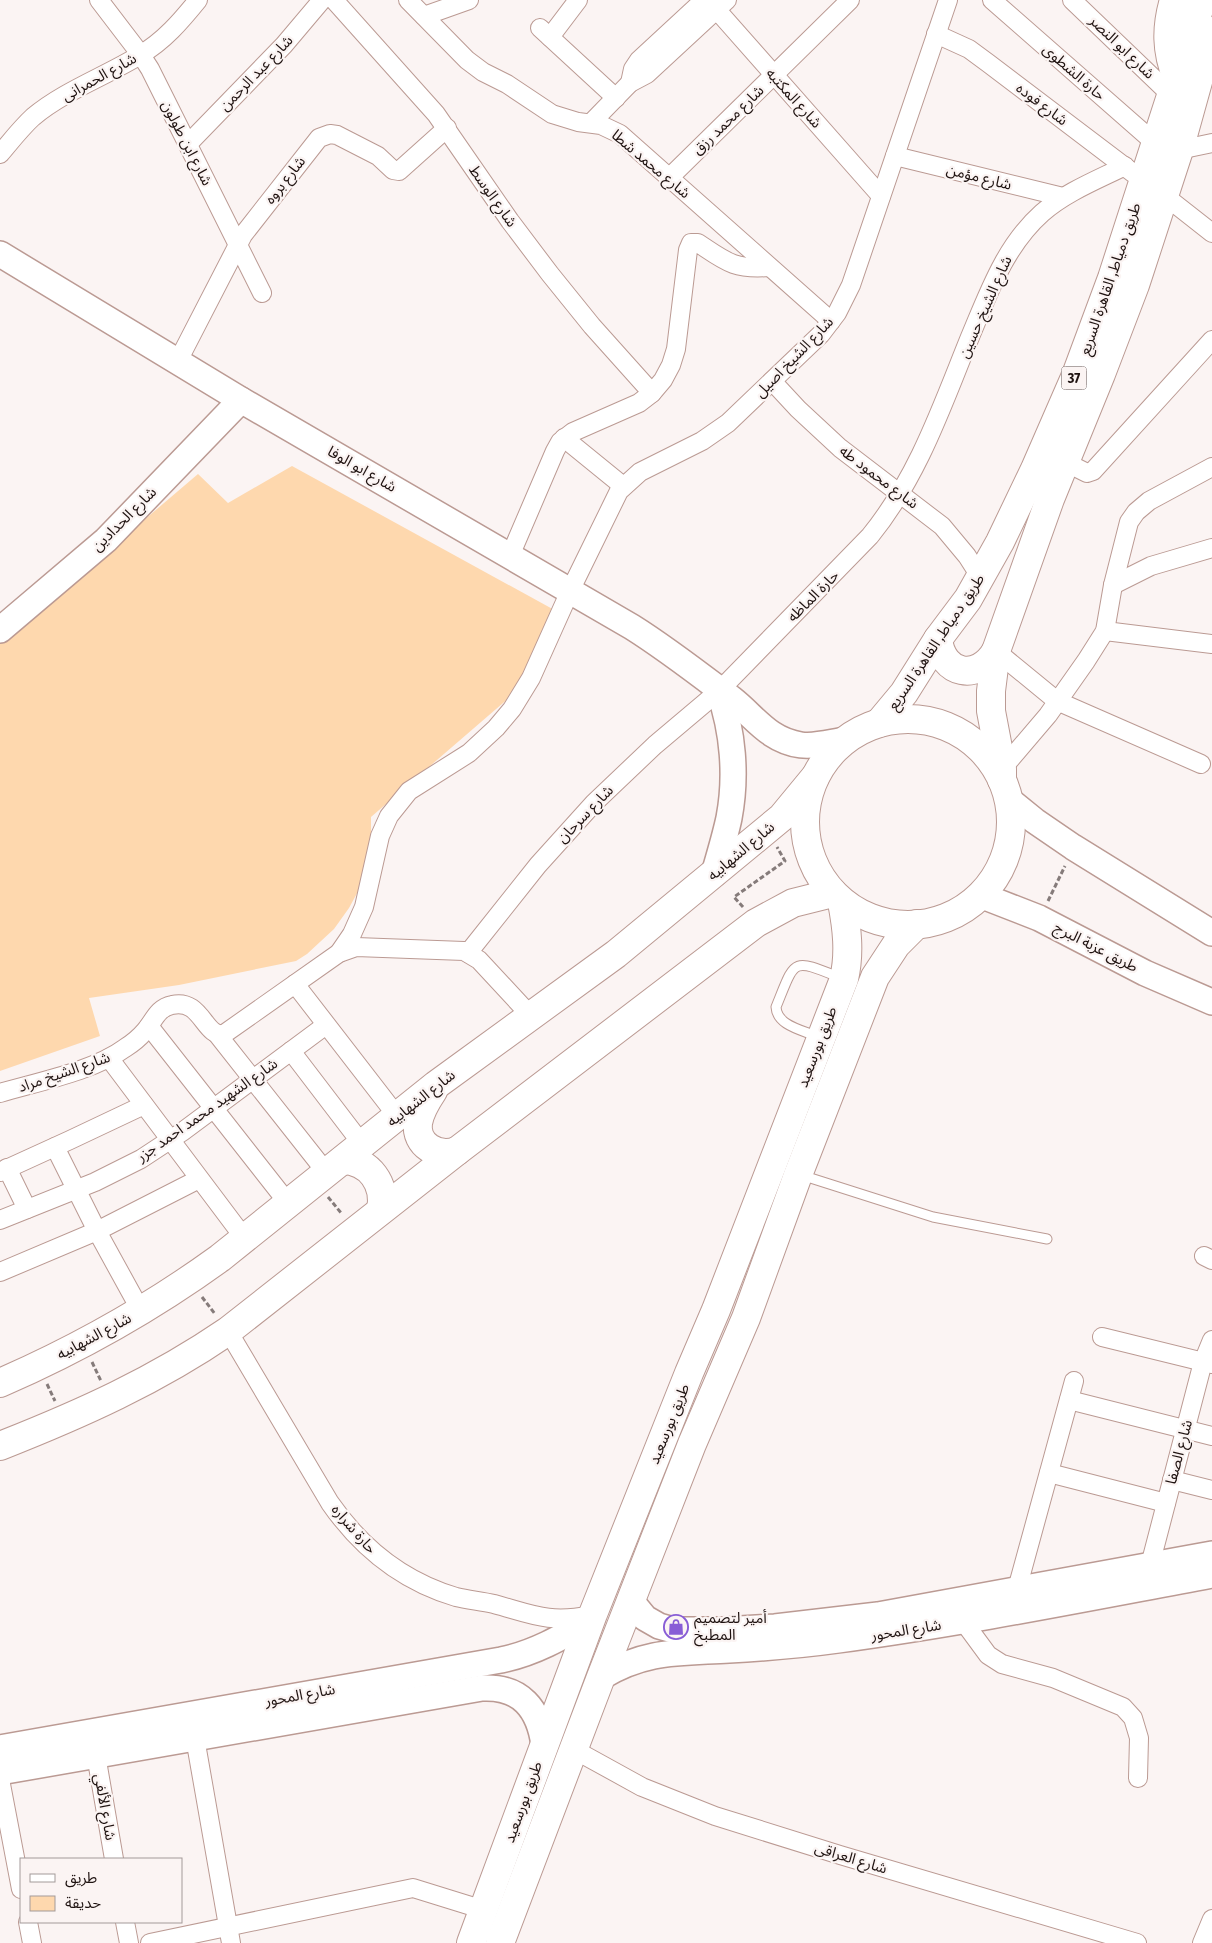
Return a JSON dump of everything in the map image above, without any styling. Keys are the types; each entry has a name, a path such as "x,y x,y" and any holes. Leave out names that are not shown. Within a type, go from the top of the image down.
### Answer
{"highway":[{"path":"1174,0 1168,20 1169,57 1189,82"},
{"name":"طريق دمياط, القاهرة السريع","path":"1189,82 1202,0"},
{"name":"طريق دمياط, القاهرة السريع","path":"879,723 904,693 938,639 981,578 1035,469 1076,375 1145,181 1168,146 1189,82 1212,31"},
{"name":"طريق دمياط, القاهرة السريع","path":"838,897 870,918 885,922 917,924 934,921 951,915 980,895 990,884 1004,857 1010,828 991,712 991,691 996,651 1022,575 1065,462 1119,330 1145,181"},
{"path":"938,639 944,660 952,667 962,671 972,671 982,667 996,651"},
{"path":"879,723 916,719 952,728 981,750 993,764 1004,783"},
{"name":"شارع الشهابيه","path":"0,1382 38,1366 141,1311 189,1280 244,1239 436,1085 616,954 788,811 815,777 823,763 846,740 862,730 879,723"},
{"path":"815,777 806,807 806,838 815,868 838,897"},
{"path":"0,1446 110,1400 176,1365 228,1331 457,1151 756,923 793,903 838,897"},
{"name":"طريق بورسعيد","path":"471,1943 592,1617 716,1310 844,979 847,964 847,941 838,897"},
{"name":"طريق بورسعيد","path":"500,1943 630,1601 692,1444 746,1318 798,1174 875,977 896,945 917,924"},
{"path":"436,1085 421,1113 418,1124 419,1134 424,1143 437,1152 457,1151"},
{"path":"336,1164 359,1163 372,1173 379,1182 382,1193 382,1210"},
{"path":"716,1310 719,1317 725,1322 732,1324 740,1323 746,1318"},
{"path":"689,1373 701,1366 707,1367 714,1370 720,1382"}],"street":[{"name":"شارع ابن طولون","path":"99,0 141,55 188,144 262,293"},
{"name":"شارع الحمرانى","path":"0,154 25,125 44,109 141,55 174,29 198,0"},
{"name":"شارع عبد الرحمن","path":"188,144 284,45 322,0"},
{"name":"شارع الوسط","path":"334,0 436,114 541,262 592,326 652,393"},
{"name":"شارع محمد شطا","path":"408,0 467,60 483,72 507,84 552,114 606,127 620,134 831,322"},
{"path":"424,16 469,0"},
{"name":"شارع محمد رزق","path":"669,178 850,0"},
{"name":"شارع الشيخ اصيل","path":"340,953 362,914 380,836 395,807 418,784 468,753 504,719 519,699 531,678 611,504 624,486 640,472 716,433 821,334 831,322 847,295 948,0"},
{"name":"حارة الشطوى","path":"992,0 1168,146"},
{"name":"شارع ابو النصر","path":"1072,0 1189,82"},
{"path":"591,123 630,83 631,74 639,60 714,2"},
{"name":"شارع المكتبه","path":"714,2 774,75 881,196"},
{"path":"572,3 545,32 616,98"},
{"name":"شارع فوده","path":"936,34 969,49 1212,233"},
{"name":"شارع بروه","path":"178,361 237,244 316,141 322,136 337,135 378,156 396,171 402,170 447,128"},
{"path":"1168,146 1212,143"},
{"name":"شارع مؤمن","path":"895,156 1063,197"},
{"name":"شارع الشيخ حسين","path":"900,495 924,450 1003,261 1014,244 1032,223 1051,205 1063,197 1145,181"},
{"path":"510,556 555,451 564,438 578,429 632,407 652,393 668,373 674,357 688,250 691,243 698,243 713,255 733,264 755,268 770,266"},
{"name":"شارع ابو الوفا","path":"0,254 241,400 655,642 735,701 760,726 786,740 809,746 846,740"},
{"path":"1065,462 1087,473 1093,471 1212,340"},
{"name":"شارع محمود طه","path":"772,381 798,409 840,448 942,526 967,556 981,578"},
{"name":"شارع الحدادين","path":"0,630 106,540 241,400"},
{"path":"564,438 624,486"},
{"path":"1212,467 1148,501 1136,512 1129,522 1113,585 1104,631 1004,783 1035,821 1212,933"},
{"name":"حارة الماظه","path":"719,691 858,549 900,495"},
{"path":"1113,585 1151,566 1212,548"},
{"path":"1104,631 1212,644"},
{"path":"996,651 1058,701 1201,764"},
{"path":"714,874 729,818 733,781 731,744 726,714 719,691"},
{"name":"شارع سرحان","path":"468,953 520,886 575,823 634,764 719,691"},
{"name":"طريق عزبة البرج","path":"980,895 1039,918 1145,972 1206,995"},
{"path":"217,1034 224,1034 340,953 362,947 455,950 468,953 479,960 531,1016"},
{"path":"295,984 397,1116"},
{"name":"شارع الشيخ مراد","path":"0,1094 86,1068 109,1058 131,1044 149,1026 161,1009 182,1004 195,1009 212,1032 217,1034 252,1080 336,1164"},
{"name":"شارع الشهيد محمد احمد جزر","path":"0,1220 76,1190 126,1167 170,1140 326,1025"},
{"path":"149,1026 288,1203"},
{"path":"291,1051 336,1164"},
{"path":"109,1058 244,1239"},
{"path":"27,1209 4,1170 55,1148 144,1104"},
{"path":"55,1148 97,1231 141,1311"},
{"path":"0,1272 97,1231 199,1179"},
{"name":"حارة شراره","path":"228,1331 330,1503 344,1522 376,1556 415,1581 459,1598 487,1602 543,1618 592,1617"},
{"path":"1102,1337 1207,1363"},
{"name":"شارع الصفا","path":"1150,1565 1185,1429 1207,1363 1212,1340"},
{"path":"1017,1589 1074,1381"},
{"path":"1068,1400 1212,1436"},
{"path":"1049,1473 1166,1503"},
{"path":"1172,1480 1212,1490"},
{"name":"شارع المحور","path":"630,1601 646,1618 666,1629 680,1631 723,1630 844,1620 1212,1554"},
{"name":"شارع المحور","path":"601,1676 631,1662 664,1653 793,1646 963,1621 1212,1575"},
{"name":"شارع المحور","path":"0,1772 96,1755 124,1738 514,1657 548,1645 592,1617"},
{"path":"963,1621 988,1655 1002,1664 1053,1678 1123,1706 1133,1718 1139,1738 1138,1778"},
{"name":"شارع المحور","path":"0,1748 124,1738 195,1738 490,1687 513,1693 531,1707 539,1721 544,1745"},
{"path":"195,1738 230,1935"},
{"name":"شارع العراقى","path":"573,1749 642,1787 715,1816 1138,1943"},
{"name":"شارع الألفي","path":"96,1755 114,1858"},
{"path":"0,1779 20,1884"},
{"path":"150,1943 230,1935 413,1888 484,1910"},
{"path":"1202,1943 1212,1919"},
{"path":"28,1923 32,1943"},
{"path":"125,1923 129,1943"}],"lane":[{"path":"821,1038 786,1023 776,1013 776,1007 791,972 795,967 802,964 844,979"},
{"path":"798,1174 933,1217 1048,1239"}],"path":[{"path":"756,923 734,898 784,860 768,829"},
{"path":"1039,918 1074,847"},
{"path":"336,1164 356,1230"},
{"path":"189,1280 228,1331"},
{"path":"83,1343 110,1400"},
{"path":"38,1366 65,1420"}],"green space":[{"path":"292,466 558,612 518,690 371,817 371,850 361,886 349,908 334,929 307,954 296,961 179,985 89,998 100,1036 0,1071 0,643 198,474 228,503"}],"place":[{"name":"أمير لتصميم المطبخ","path":"676,1627"}]}
